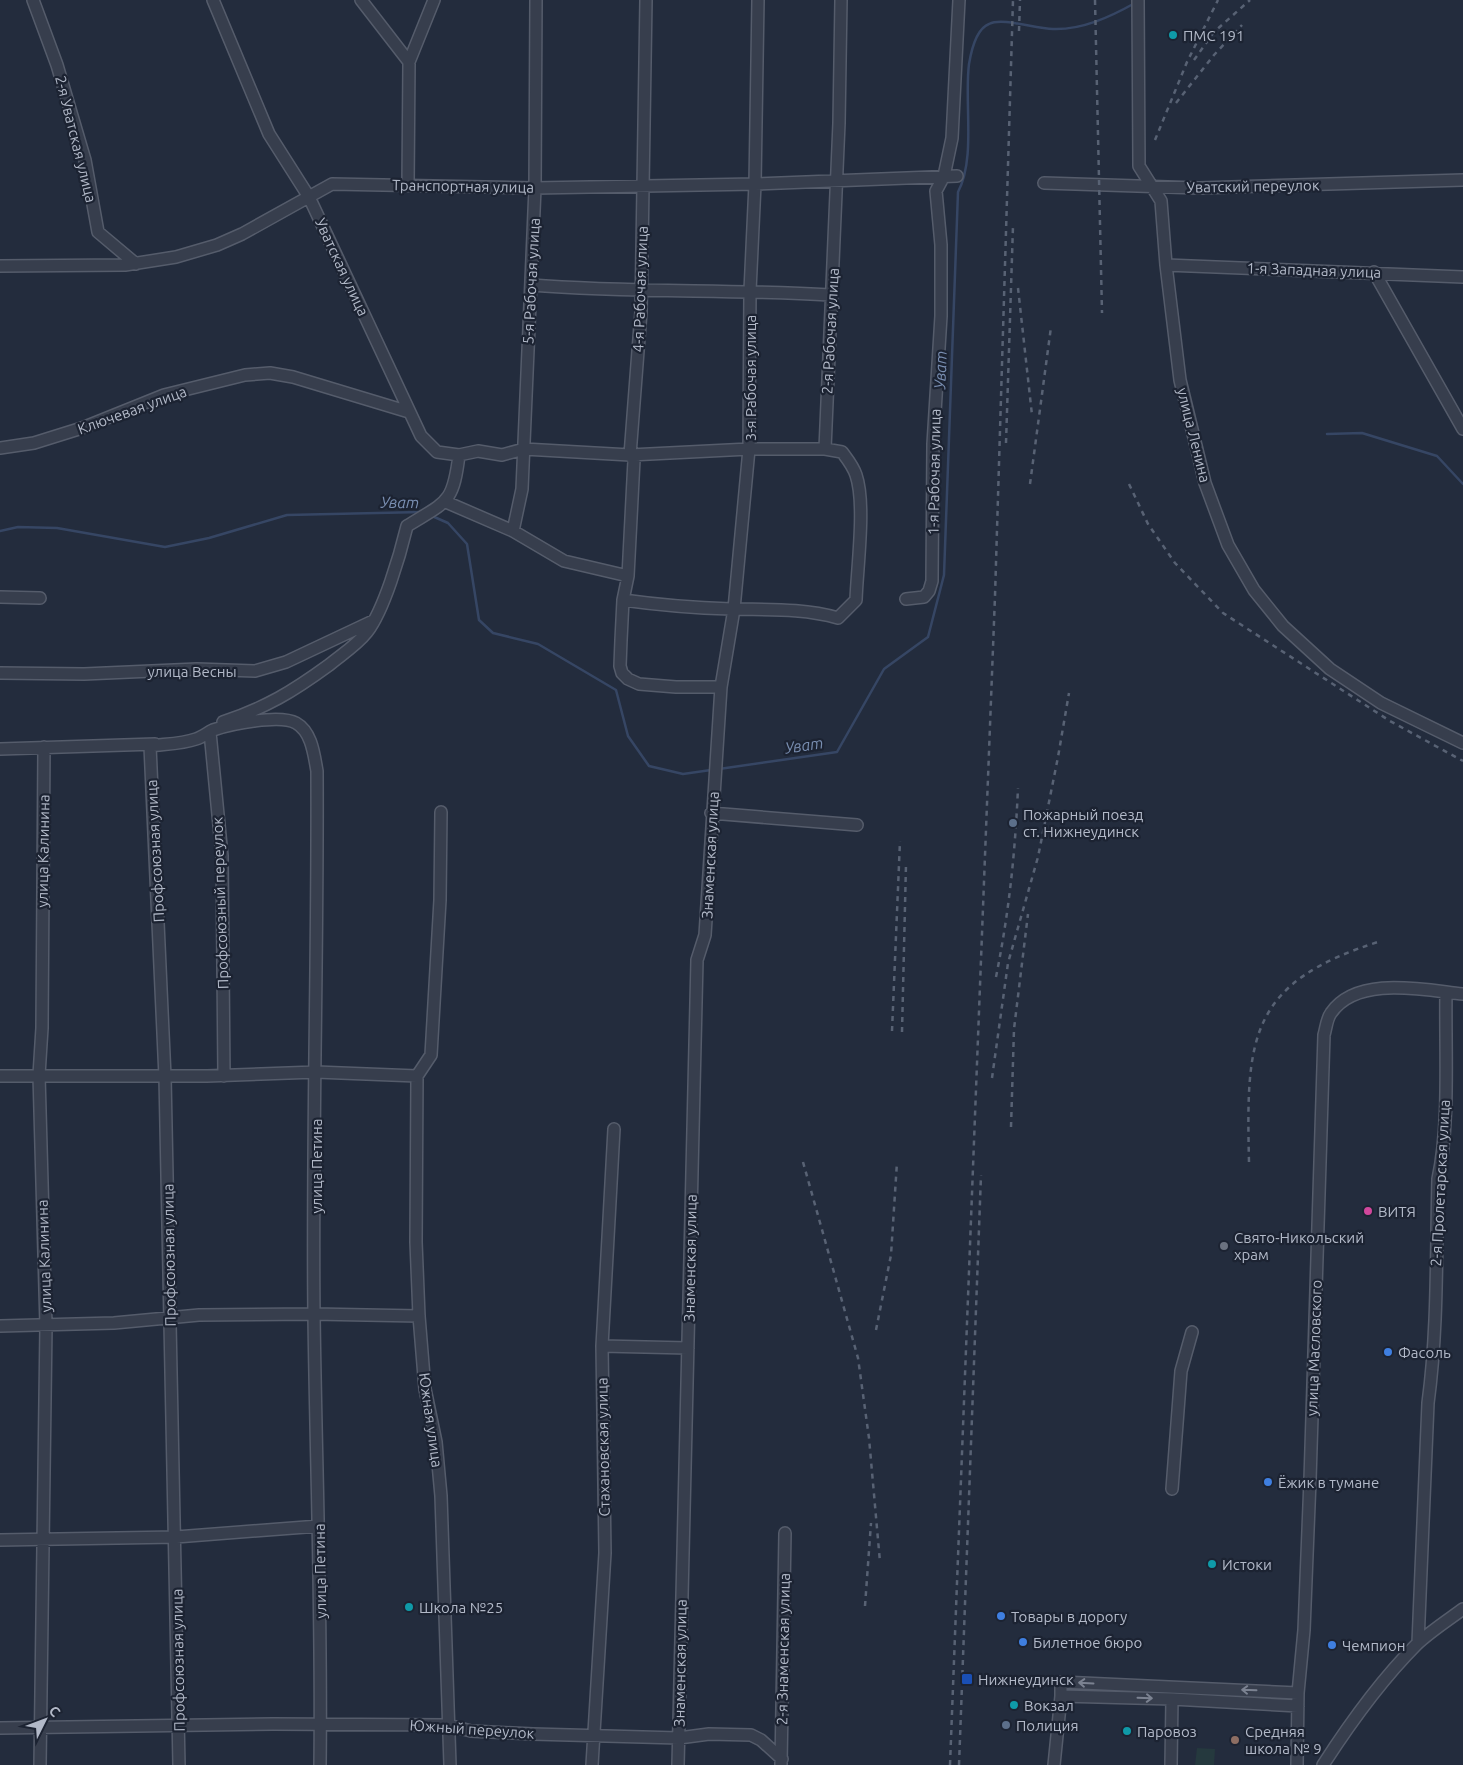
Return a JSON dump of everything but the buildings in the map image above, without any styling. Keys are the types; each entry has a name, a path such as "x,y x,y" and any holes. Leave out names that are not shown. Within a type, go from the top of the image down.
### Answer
{"street":[{"name":"2-я Уватская улица","path":"33,0 57,65 85,160 98,232 136,264"},
{"name":"Уватская улица","path":"212,0 269,134 309,197 421,436 437,452 459,455 478,451 502,455 524,450 630,455 749,449 825,449"},
{"path":"361,0 410,62"},
{"path":"408,185 410,62 434,0"},
{"name":"5-я Рабочая улица","path":"513,531 522,489 524,450 535,188 536,0"},
{"name":"4-я Рабочая улица","path":"646,0 642,290 630,455 634,460 628,576 624,600 620,666 628,679 639,684 676,687 721,687"},
{"name":"3-я Рабочая улица","path":"717,753 721,687 734,609 749,449 750,290 755,184 758,0"},
{"name":"2-я Рабочая улица","path":"825,449 830,295 837,179 841,0"},
{"name":"1-я Рабочая улица","path":"906,598 924,597 929,591 932,581 932,444 941,316 941,246 936,191 944,176 952,138 959,0"},
{"name":"улица Ленина","path":"1138,0 1140,166 1161,201 1166,265 1180,380 1205,483 1228,545 1254,590 1283,626 1330,669 1381,703 1463,743"},
{"name":"Транспортная улица","path":"0,266 136,264 176,257 217,245 242,234 332,184 535,188 755,184 837,179 957,176"},
{"name":"Уватский переулок","path":"1044,183 1152,188 1463,180"},
{"name":"1-я Западная улица","path":"1166,265 1463,277"},
{"path":"1374,272 1463,429"},
{"path":"531,285 642,290 750,290 830,295"},
{"name":"Ключевая улица","path":"0,448 34,442 82,428 164,395 245,375 270,373 293,377 410,412"},
{"path":"624,600 672,606 734,609 766,608 822,613 838,618 856,600 860,498 853,466 842,452 825,449"},
{"path":"0,749 150,746 258,710 281,697 341,656 367,632 386,594 407,526 446,502 456,483 459,455"},
{"path":"446,502 513,531 564,561 628,576"},
{"path":"0,597 40,598"},
{"name":"улица Весны","path":"0,673 84,674 197,670 255,671 286,662 373,621"},
{"name":"улица Петина","path":"150,746 196,739 210,732 259,721 285,720 296,723 310,739 317,771 314,1314 319,1526 320,1765"},
{"name":"Профсоюзный переулок","path":"210,732 222,856 224,1076"},
{"name":"Профсоюзная улица","path":"150,746 165,1077 176,1537 179,1765"},
{"name":"улица Калинина","path":"40,1765 41,1539 46,1326 39,1076 42,1028 44,747"},
{"name":"Знаменская улица","path":"678,1765 697,960 705,935 711,813 717,753"},
{"path":"0,1076 165,1077 316,1072 417,1076 431,1055 440,900 441,812"},
{"path":"711,813 857,825"},
{"name":"улица Масловского","path":"1297,1765 1298,1693 1304,1630 1310,1480 1324,1035 1330,1014 1340,1002 1354,993 1374,988 1463,994"},
{"name":"2-я Пролетарская улица","path":"1418,1643 1428,1403 1433,1370 1438,1179 1442,1161 1444,1126 1446,992"},
{"name":"Южная улица","path":"417,1076 416,1242 419,1316 425,1390 436,1442 441,1496 450,1765"},
{"name":"Стахановская улица","path":"592,1765 605,1553 602,1346 614,1129"},
{"path":"0,1326 114,1323 170,1317 314,1314 419,1316"},
{"path":"1172,1490 1181,1371 1192,1332"},
{"path":"602,1346 688,1348"},
{"path":"0,1540 176,1537 319,1526"},
{"name":"2-я Знаменская улица","path":"782,1762 785,1533"},
{"path":"1323,1765 1371,1696 1418,1643 1463,1609"},
{"path":"1054,1765 1061,1682 1298,1693"},
{"path":"1061,1696 1172,1699 1298,1706"},
{"path":"1170,1765 1172,1699"},
{"name":"Южный переулок","path":"0,1728 321,1724 448,1725 471,1731 679,1738 709,1734 751,1735 761,1740 782,1762"}],"green space":[{"path":"1197,1748 1215,1749 1214,1765 1195,1765"}],"waterway":[{"name":"Уват","path":"719,769 837,752 884,669 928,637 944,575 958,192 967,163 969,64 977,36 984,27 995,22 1053,29 1085,25 1106,18 1135,3"},
{"path":"1327,434 1362,433 1437,456 1463,484"},
{"name":"Уват","path":"0,531 18,527 57,528 165,547 209,538 287,515 422,512"},
{"name":"Уват","path":"432,516 448,523 467,544 479,620 493,633 538,644 616,690 628,736 649,766 683,774 711,770"}],"railway":[{"path":"950,1765 995,596 1013,0"},
{"path":"1019,31 1020,0"},
{"path":"1095,0 1102,313"},
{"path":"1155,140 1187,62 1218,0"},
{"path":"1194,60 1214,32 1250,0"},
{"path":"1176,103 1214,55 1242,25"},
{"path":"1006,443 1013,226"},
{"path":"1018,288 1032,415"},
{"path":"1030,484 1051,327"},
{"path":"1129,484 1148,524 1175,563 1223,613 1390,721 1463,761"},
{"path":"992,1078 1008,963 1038,857 1069,693"},
{"path":"996,977 1011,883 1018,788"},
{"path":"892,1031 900,841"},
{"path":"902,1032 906,864"},
{"path":"1011,1127 1014,1029 1028,914"},
{"path":"1249,1162 1248,1118 1250,1080 1255,1048 1264,1020 1280,996 1304,975 1337,957 1381,941"},
{"path":"803,1162 858,1358 869,1438 880,1562"},
{"path":"876,1330 891,1255 897,1162"},
{"path":"959,1765 981,1175"},
{"path":"865,1606 871,1523"}],"place":[{"name":"ПМС 191","path":"1173,35"},
{"name":"Пожарный поезд ст. Нижнеудинск","path":"1013,823"},
{"name":"ВИТЯ","path":"1368,1211"},
{"name":"Свято-Никольский храм","path":"1224,1246"},
{"name":"Фасоль","path":"1388,1352"},
{"name":"Ёжик в тумане","path":"1268,1482"},
{"name":"Истоки","path":"1212,1564"},
{"name":"Школа №25","path":"409,1607"},
{"name":"Товары в дорогу","path":"1001,1616"},
{"name":"Билетное бюро","path":"1023,1642"},
{"name":"Чемпион","path":"1332,1645"},
{"name":"Нижнеудинск","path":"967,1679"},
{"name":"Вокзал","path":"1014,1705"},
{"name":"Полиция","path":"1006,1725"},
{"name":"Паровоз","path":"1127,1731"},
{"name":"Средняя школа № 9","path":"1235,1740"}]}
